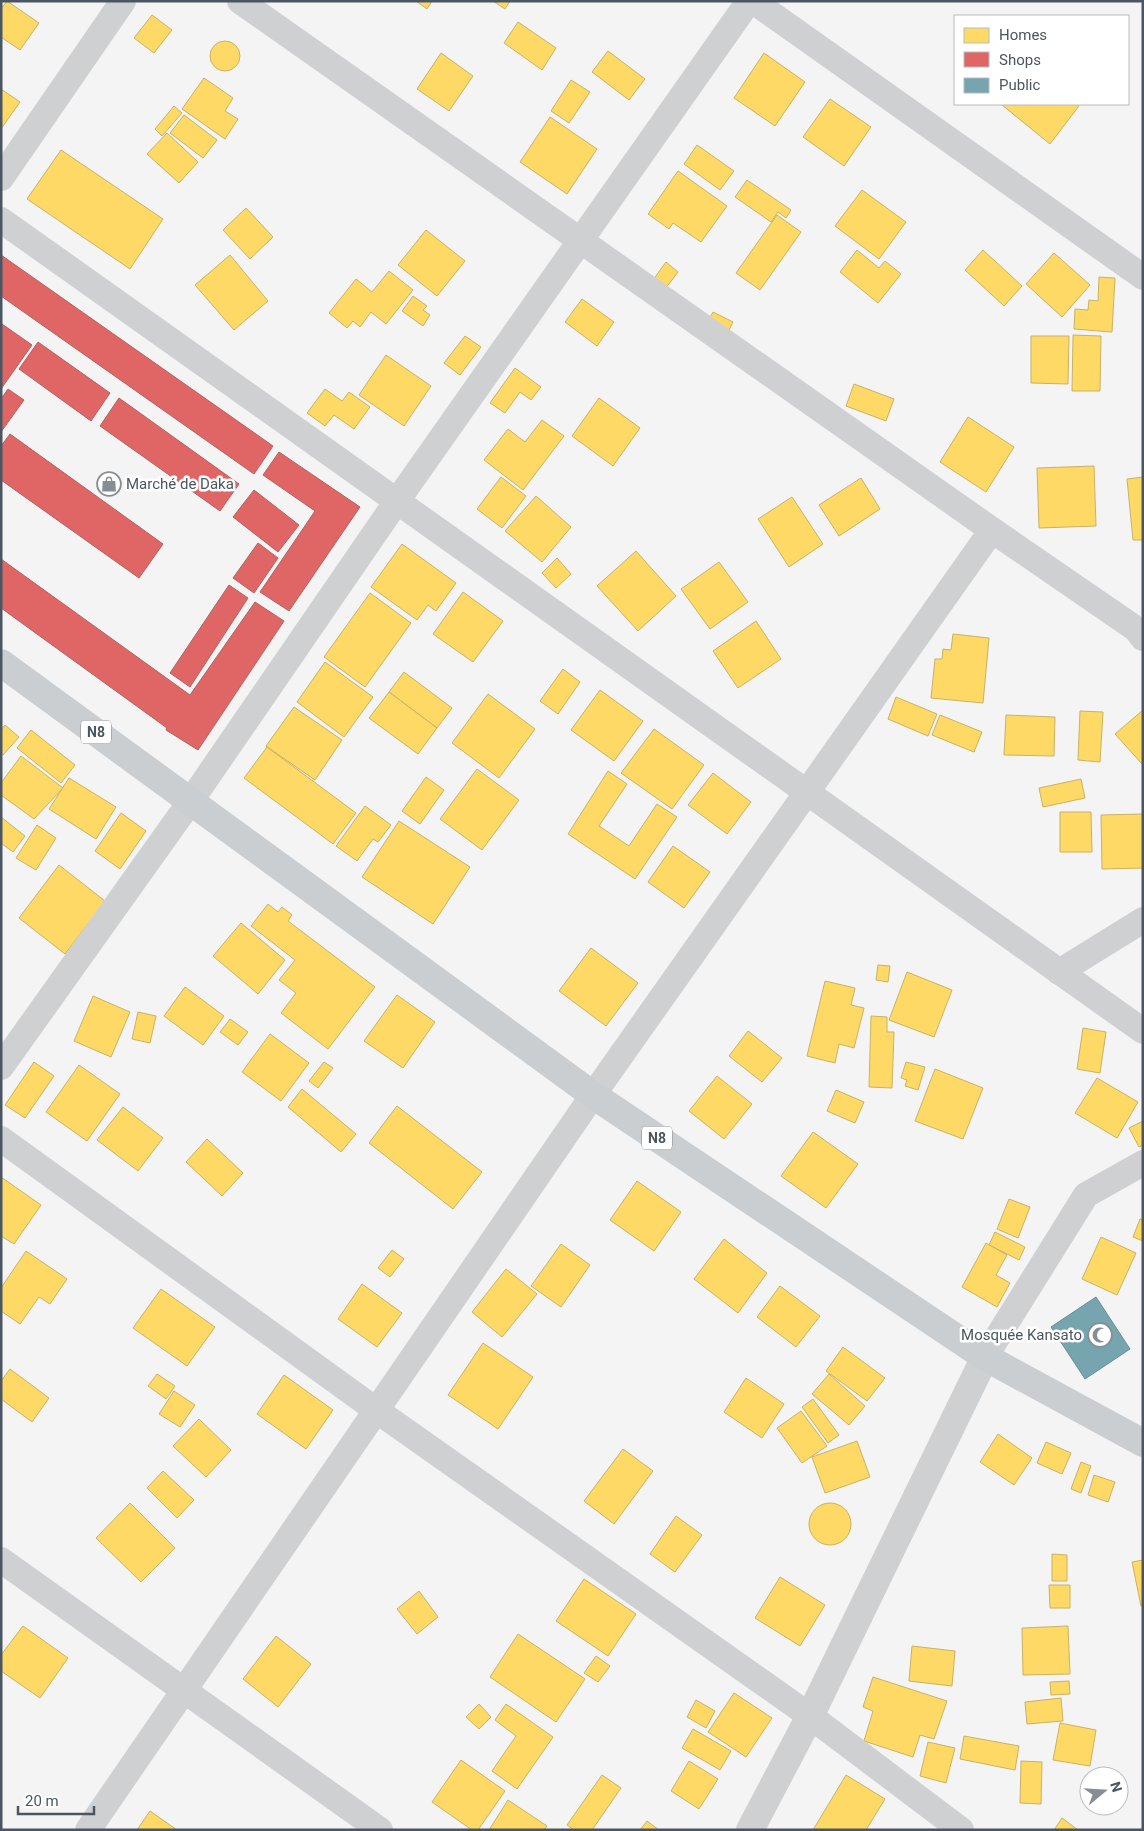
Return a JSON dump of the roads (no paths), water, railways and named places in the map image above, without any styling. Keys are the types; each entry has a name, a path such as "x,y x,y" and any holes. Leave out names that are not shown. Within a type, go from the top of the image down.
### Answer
{"main road":[{"name":"N8","path":"1,663 592,1095 985,1357 1143,1443"}],"street":[{"path":"1,178 123,1"},
{"path":"240,1 1136,630 1143,638"},
{"path":"1,1067 190,802 396,501 749,1"},
{"path":"753,1 1143,277"},
{"path":"1,220 1143,1031"},
{"path":"88,1830 592,1095 992,530"},
{"path":"1059,972 1143,920"},
{"path":"1,1139 376,1410 810,1716 961,1830"},
{"path":"750,1830 810,1716 985,1357 1086,1195 1143,1164"},
{"path":"1,1560 380,1830"}],"place":[{"name":"Marché de Daka","path":"109,484"},
{"name":"Mosquée Kansato","path":"1100,1335"}]}
